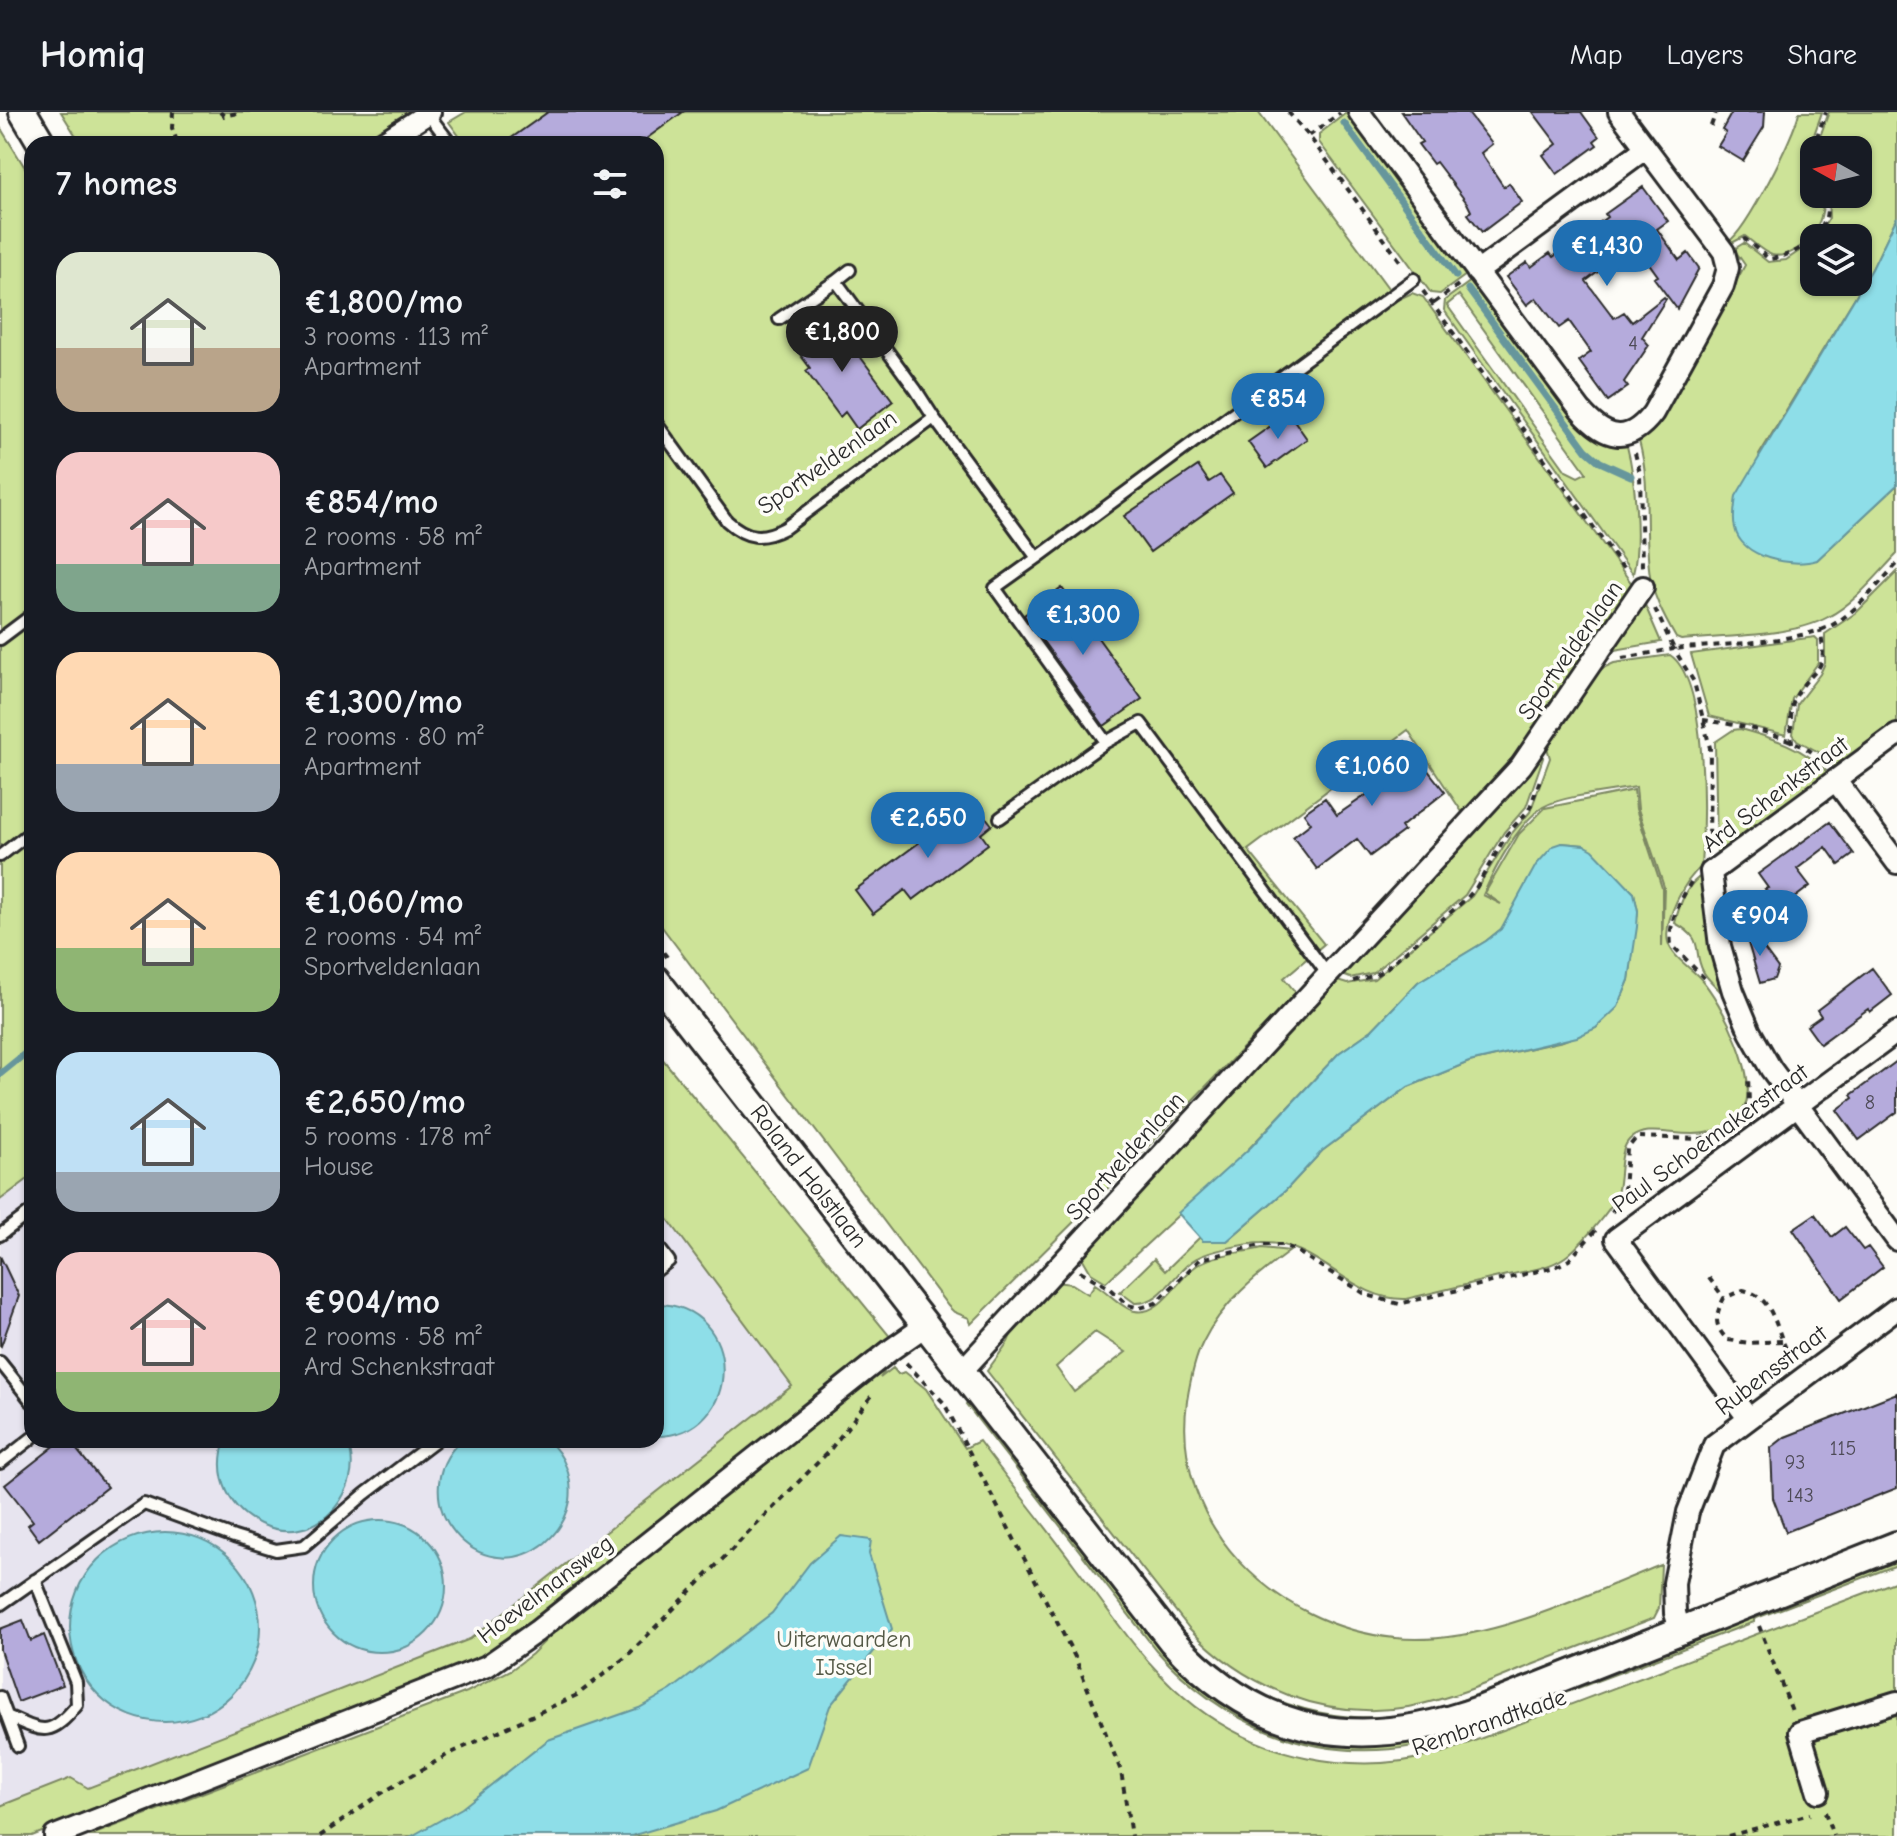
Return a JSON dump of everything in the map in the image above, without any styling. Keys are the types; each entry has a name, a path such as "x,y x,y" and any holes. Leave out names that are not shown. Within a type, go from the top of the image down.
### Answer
{"street":[{"path":"23,112 37,136"},
{"path":"1359,112 1594,427 1605,433 1630,434 1643,426 1653,413 1723,286 1728,268 1724,252 1619,112"},
{"path":"393,136 429,113"},
{"path":"1477,272 1646,148"},
{"name":"Sportveldenlaan","path":"961,1372 1521,766 1643,587"},
{"name":"Ard Schenkstraat","path":"1897,735 1711,872 1720,946 1733,991 1750,1032 1771,1069 1897,1240"},
{"path":"1836,781 1897,863"},
{"name":"Roland Holstlaan","path":"664,990 961,1372"},
{"name":"Paul Schoemakerstraat","path":"1748,1418 1616,1239 1897,1032"},
{"name":"Rubensstraat","path":"1680,1630 1675,1613 1674,1583 1688,1512 1714,1445 1897,1308"},
{"name":"Hoevelmansweg","path":"55,1836 487,1666 588,1592 688,1509 925,1326"},
{"name":"Rembrandtkade","path":"961,1372 1172,1641 1202,1672 1247,1703 1279,1717 1321,1729 1360,1734 1427,1726 1482,1709 1897,1545"},
{"path":"1818,1792 1800,1732 1897,1702"}],"lane":[{"path":"429,113 445,136"},
{"path":"779,319 850,270"},
{"path":"1106,742 995,588 1414,279"},
{"path":"836,281 934,418"},
{"name":"Sportveldenlaan","path":"664,434 727,521 739,532 756,538 770,536 785,528 934,418 1037,558"},
{"path":"0,639 24,621"},
{"path":"1000,818 1106,742 1141,723 1328,975"},
{"path":"0,856 24,837"},
{"path":"0,1235 24,1217"},
{"path":"0,1362 24,1392"},
{"path":"0,1463 24,1444"},
{"path":"0,1605 144,1504 276,1550 304,1546 425,1448"},
{"path":"7,1716 39,1730 61,1725 77,1705 76,1682 35,1580"},
{"path":"0,1697 18,1746"}],"path":[{"path":"173,112 175,136"},
{"path":"220,112 224,116 242,112"},
{"path":"1288,112 1434,303 1627,573 1643,587"},
{"path":"1309,136 1341,112"},
{"path":"1711,126 1716,112"},
{"path":"1818,136 1826,112"},
{"path":"1724,252 1745,239 1769,259 1785,257 1806,245 1820,232 1827,216 1826,208"},
{"path":"1434,303 1477,272"},
{"path":"1630,434 1640,473 1643,587"},
{"path":"1592,664 1674,649 1808,634 1832,625 1858,606 1897,564"},
{"name":"Sportveldenlaan","path":"1643,587 1694,682 1710,748 1711,872"},
{"path":"1792,743 1794,700 1817,672 1822,659 1824,649 1820,630"},
{"path":"1703,720 1736,725 1792,743 1818,756 1832,770 1836,781"},
{"path":"1328,975 1346,981 1360,981 1384,970 1476,888 1507,834 1529,810 1547,759 1546,751 1538,742"},
{"path":"1711,872 1700,872 1693,878 1676,912 1670,937 1676,951 1703,975 1712,988"},
{"path":"1064,1263 1111,1289 1128,1305 1140,1308 1156,1303 1200,1259 1261,1245 1282,1245 1293,1249 1312,1259 1341,1282 1367,1295 1399,1304 1555,1267 1569,1260 1614,1211 1624,1191 1627,1149 1637,1137 1651,1135 1701,1139 1735,1123 1749,1103 1746,1067"},
{"path":"1709,1278 1724,1298"},
{"path":"1782,1341 1749,1343 1728,1340 1715,1318 1724,1298 1743,1290 1757,1294 1777,1324 1792,1359"},
{"path":"892,1349 944,1403 1075,1657 1121,1771 1131,1836"},
{"path":"320,1836 382,1793 447,1755 577,1695 626,1657 829,1451 873,1394"},
{"path":"1758,1624 1800,1732"},
{"path":"1728,1836 1824,1809 1833,1836"}],"shaded area":[{"path":"24,1153 24,1448 664,1448 664,1180 792,1386 470,1639 0,1822 0,1172"}],"green space":[{"path":"61,112 413,112 377,136 76,136"},
{"path":"466,112 1258,112 1397,300 1412,293 1423,297 1632,584 1628,596 1537,731 1462,812 1408,730 1248,850 1324,944 1284,978 1296,993 1106,1190 971,1324 969,1318 948,1306 664,930 664,136 459,136 449,122"},
{"path":"1799,112 1822,112 1813,136 1800,136 1800,208 1822,208 1818,224 1800,224 1800,246 1782,255 1768,254 1745,236 1730,244 1728,242 1746,220 1769,182"},
{"path":"1829,112 1897,112 1897,217 1872,269 1872,224 1825,224 1829,208 1872,208 1872,136 1820,136"},
{"path":"1346,113 1466,275 1440,294 1431,293 1319,142 1319,134"},
{"path":"0,127 24,166 24,1182 0,1200"},
{"path":"1744,243 1768,262 1786,260 1800,250 1800,296 1856,296 1759,455 1817,560 1897,485 1897,554 1847,604 1813,624 1757,634 1681,640 1676,638 1663,613 1650,577 1645,473 1639,441 1655,429 1745,265 1734,249"},
{"path":"1471,281 1579,426 1600,442 1627,446 1636,510 1637,545 1633,574 1444,310 1445,300","holes":["1459,295 1586,473 1578,477 1566,471 1447,305"]},
{"path":"1897,572 1897,722 1835,768 1822,754 1797,740 1793,734 1797,704 1825,663 1825,634 1857,612"},
{"path":"1640,604 1645,605 1661,642 1615,650 1612,645"},
{"path":"1815,637 1818,640 1818,663 1792,699 1786,735 1709,716 1691,654"},
{"path":"1670,655 1683,670 1692,693 1698,722 1703,787 1701,867 1688,881 1672,912 1668,942 1677,957 1709,989 1737,1042 1747,1082 1747,1098 1742,1111 1728,1124 1712,1132 1653,1131 1630,1139 1623,1152 1613,1203 1570,1253 1544,1267 1406,1299 1368,1291 1301,1251 1282,1245 1256,1243 1197,1258 1154,1298 1145,1302 1135,1303 1120,1292 1154,1259 1165,1271 1200,1237 1203,1241 1227,1241 1286,1190 1322,1151 1408,1087 1469,1062 1563,1041 1596,1028 1618,1006 1629,980 1638,911 1634,893 1584,845 1562,843 1501,929 1418,982 1372,1030 1339,1053 1241,1157 1106,1282 1091,1273 1080,1254 1334,980 1347,984 1374,979 1472,896 1512,833 1530,812 1550,758 1546,744 1594,675 1614,663","holes":["1636,787 1638,809 1664,887 1662,947 1662,888 1636,809 1634,790 1545,808 1519,834 1485,893 1501,904 1483,895 1516,835 1543,807 1574,797"]},
{"path":"1740,729 1798,750 1828,773 1717,856 1715,742"},
{"path":"1542,750 1543,758 1526,807 1504,832 1465,895 1373,973 1350,978 1340,974 1476,830"},
{"path":"1703,875 1706,919 1723,991 1704,974 1695,940 1675,923 1688,889"},
{"path":"664,1061 892,1339 499,1652 32,1836 0,1836 0,1806 71,1778 88,1788 470,1639 792,1386 664,1214"},
{"path":"1262,1248 1290,1251 1241,1291 1211,1328 1197,1356 1187,1401 1186,1447 1196,1489 1214,1528 1240,1562 1272,1591 1310,1613 1351,1629 1395,1638 1429,1639 1497,1627 1564,1605 1661,1565 1659,1608 1654,1618 1454,1695 1424,1704 1377,1710 1317,1704 1289,1695 1235,1668 1211,1649 1189,1628 987,1371 1013,1330 1055,1282 1072,1284 1088,1294 1095,1284 1126,1307 1144,1311 1159,1304 1200,1264 1216,1257","holes":["1095,1332 1126,1352 1074,1392 1056,1367"]},
{"name":"Uiterwaarden IJssel","path":"893,1368 898,1374 905,1372 926,1389 965,1448 979,1441 1126,1634 1168,1683 1212,1718 1242,1735 1274,1749 1307,1758 1376,1763 1411,1760 1445,1752 1897,1581 1897,1836 89,1836 467,1692 511,1670 532,1654 601,1585 872,1370 884,1372 880,1378"},
{"path":"979,1372 1189,1639 1233,1678 1278,1701 1341,1716 1383,1717 1420,1712 1466,1699 1646,1630 1467,1702 1407,1718 1337,1718 1268,1699 1241,1686 1187,1641"},
{"path":"969,1401 1164,1648 1195,1680 1227,1706 1263,1726 1304,1739 1351,1745 1408,1742 1413,1746 1376,1750 1340,1749 1305,1743 1240,1718 1210,1699 1156,1650 966,1404"},
{"path":"1897,1556 1897,1565 1437,1741 1439,1735"}],"water":[{"path":"1897,217 1897,485 1817,560 1794,563 1769,558 1747,547 1739,538 1734,521 1736,496 1856,296 1872,296 1872,269"},
{"path":"1562,843 1584,845 1593,850 1634,893 1638,911 1637,927 1629,980 1618,1007 1596,1028 1577,1037 1469,1062 1408,1087 1322,1151 1286,1190 1227,1241 1203,1241 1178,1213 1251,1147 1339,1053 1372,1030 1418,982 1501,929 1536,865 1553,846"},
{"path":"664,1306 685,1310 706,1325 719,1346 723,1370 719,1394 706,1415 685,1430 664,1434"},
{"path":"224,1448 349,1448 352,1467 344,1494 327,1516 306,1527 283,1530 260,1524 241,1511 227,1492 221,1468"},
{"path":"455,1448 555,1448 566,1468 570,1484 567,1513 545,1543 520,1556 495,1557 473,1549 455,1533 443,1512 439,1489 444,1464"},
{"path":"380,1520 405,1525 427,1539 441,1561 446,1586 441,1611 427,1633 405,1647 380,1652 355,1647 333,1633 319,1611 314,1586 319,1561 333,1539 355,1525"},
{"path":"165,1532 201,1539 232,1560 253,1591 260,1627 253,1663 232,1694 201,1715 165,1722 129,1715 98,1694 77,1663 70,1627 77,1591 98,1560 129,1539"},
{"path":"841,1536 871,1540 869,1554 892,1629 830,1706 808,1768 716,1811 631,1836 412,1836 462,1808 548,1740 639,1708 671,1690 772,1613 810,1563"}],"building":[{"path":"548,112 683,112 650,136 514,136"},
{"path":"1401,112 1467,112 1492,144 1481,153 1504,187 1509,183 1522,202 1482,232 1468,214 1471,211 1467,203 1418,144 1422,142"},
{"path":"1533,112 1581,112 1599,137 1594,141 1597,145 1557,174 1543,155 1557,144"},
{"path":"1732,112 1765,112 1764,127 1743,161 1718,146 1726,133 1722,130"},
{"path":"1643,187 1668,221 1657,229 1679,260 1688,253 1699,268 1677,309 1654,278 1658,276 1635,244 1586,281 1614,318 1624,312 1632,322 1664,297 1666,299 1642,337 1649,345 1624,382 1628,387 1608,401 1579,361 1591,352 1569,321 1559,328 1536,298 1527,305 1506,277 1527,262 1531,267 1550,253 1553,257"},
{"path":"831,317 893,401 857,429 845,412 840,417 806,371 810,368 793,345"},
{"path":"1289,413 1307,439 1267,468 1248,442"},
{"path":"1198,466 1209,482 1220,475 1233,493 1150,552 1124,516"},
{"path":"1062,588 1142,699 1104,726 1024,615"},
{"path":"1405,741 1445,792 1401,827 1404,831 1370,856 1357,839 1317,869 1293,837 1311,823 1304,813 1325,798 1337,815 1372,791 1359,774"},
{"path":"974,802 992,825 981,834 988,844 913,900 905,890 873,914 855,890"},
{"path":"1830,822 1854,854 1839,865 1826,847 1797,869 1810,886 1777,911 1766,896 1769,894 1765,889 1768,888 1758,874"},
{"path":"1744,922 1778,968 1774,979 1760,983"},
{"path":"1872,968 1892,995 1820,1044 1807,1026 1821,1016 1817,1010"},
{"path":"1897,1061 1897,1112 1859,1140 1837,1110 1853,1098 1851,1095"},
{"path":"1815,1214 1832,1237 1845,1227 1863,1250 1868,1247 1883,1267 1841,1299 1793,1229"},
{"path":"0,1256 19,1296 1,1346 0,1345"},
{"path":"1897,1393 1897,1488 1786,1532 1773,1498 1771,1448 1785,1437"},
{"path":"52,1448 75,1448 107,1487 39,1540 28,1525 33,1521 5,1485"},
{"path":"23,1620 31,1641 44,1635 63,1685 18,1702 0,1650 0,1629"}],"waterway":[{"path":"1344,123 1456,276"},
{"path":"1468,289 1586,450 1600,462 1631,476"},
{"path":"0,1074 24,1054"}]}
